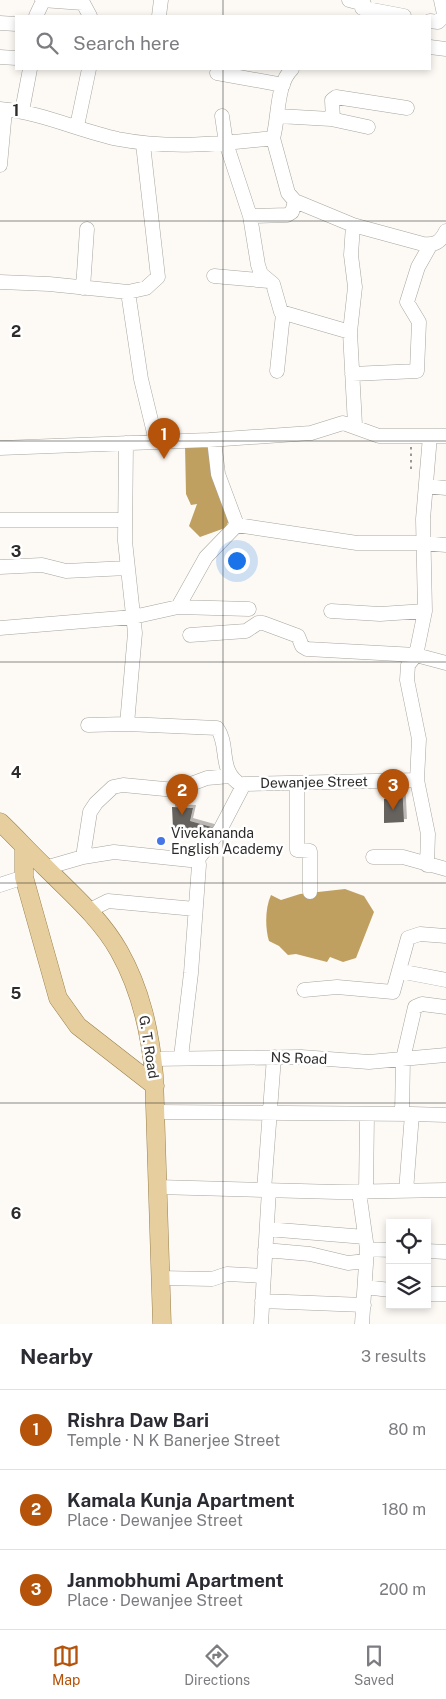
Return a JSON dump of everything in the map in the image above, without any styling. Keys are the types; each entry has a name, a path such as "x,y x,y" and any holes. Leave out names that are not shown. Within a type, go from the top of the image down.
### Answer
{"main road":[{"name":"G. T. Road","path":"0,822 88,911 118,949 128,966 142,1005 153,1058 155,1086 162,1324"},
{"path":"24,846 24,877 58,998 78,1026 155,1086"}],"street":[{"path":"36,15 42,0 83,2 90,15"},
{"path":"159,15 160,0"},
{"path":"349,0 363,7 399,15"},
{"path":"431,21 439,22 444,9"},
{"path":"0,22 15,24"},
{"path":"431,47 446,49"},
{"path":"0,57 15,58"},
{"path":"22,111 30,70"},
{"path":"77,126 88,70"},
{"path":"291,70 283,85 273,138 288,193 294,201 353,225 431,244 442,240 446,231"},
{"path":"217,73 283,85"},
{"path":"333,120 332,100 336,97 407,108"},
{"path":"0,165 3,109 22,111 115,138 143,144 226,143 273,138"},
{"path":"222,116 226,143 250,216 258,265 261,274 273,286 283,314 277,371"},
{"path":"278,116 333,120 368,127"},
{"path":"0,282 128,292 146,288 158,277 143,144"},
{"path":"250,216 288,215 292,212 294,201"},
{"path":"353,225 351,255 355,287 350,332 355,425"},
{"path":"83,288 87,229"},
{"path":"352,374 417,370 419,322 407,302 418,267 431,244"},
{"path":"214,276 269,281"},
{"path":"128,292 146,404 156,441"},
{"path":"283,314 350,332"},
{"path":"0,448 214,440 311,433 343,423 355,425 379,436 446,436"},
{"path":"427,865 428,834 417,780 419,743 407,687 425,610 423,543 430,436"},
{"path":"214,440 218,474 237,525"},
{"path":"126,443 127,568 135,633 127,724"},
{"path":"426,486 446,488"},
{"path":"0,520 126,520"},
{"path":"237,525 357,543 446,545"},
{"path":"178,607 206,556 237,525"},
{"path":"0,567 42,565 66,571 127,568"},
{"path":"0,628 133,617 178,607 249,608"},
{"path":"331,612 380,614 425,610"},
{"path":"190,635 246,631 260,623 298,636 302,646 307,649 446,663"},
{"path":"88,725 127,724 217,728 225,765 230,776 242,785"},
{"path":"83,857 90,812 96,803 113,787 123,785 175,790 207,778 230,776"},
{"name":"Dewanjee Street","path":"198,859 220,830 242,785 417,780"},
{"path":"297,783 297,850 310,850 310,892"},
{"path":"45,868 83,857 114,852 190,860 198,859 191,973 181,1057"},
{"path":"373,857 403,857 446,869"},
{"path":"0,885 24,877"},
{"path":"88,911 105,902 112,901 196,908"},
{"path":"304,990 342,988 393,992 408,938 420,934 446,936"},
{"path":"399,971 446,980"},
{"path":"406,1191 407,1114 403,1059 416,1005 446,1007"},
{"name":"NS Road","path":"153,1058 274,1057 369,1062 446,1055"},
{"path":"261,1324 263,1276 268,1230 266,1190 274,1057"},
{"path":"156,1112 446,1115"},
{"path":"362,1324 366,1249 363,1192 367,1114"},
{"path":"157,1187 363,1192 446,1190"},
{"path":"268,1230 366,1249 386,1250"},
{"path":"266,1250 310,1254 348,1263 366,1249"},
{"path":"431,1251 446,1252"},
{"path":"160,1278 212,1279 227,1274 263,1276"},
{"path":"365,1287 386,1290"},
{"path":"431,1294 446,1294"},
{"path":"262,1301 364,1305"}],"path":[{"path":"410,436 411,469"}],"shaded area":[{"path":"207,442 231,517 225,528 200,537 189,526 197,504 191,505 186,494 185,445"},
{"path":"345,889 364,896 374,912 356,958 343,962 330,957 327,962 296,954 288,955 279,946 269,941 266,918 271,895 281,900 300,894"}],"building":[{"path":"392,783 402,783 404,822 384,823 384,799 391,797"},
{"path":"172,807 193,808 190,821 215,828 206,834 173,828"}],"place":[{"name":"Rishra Daw Bari","path":"164,459"},
{"name":"Janmobhumi Apartment","path":"393,810"},
{"name":"Kamala Kunja Apartment","path":"182,815"},
{"name":"Vivekananda English Academy","path":"161,841"}]}
